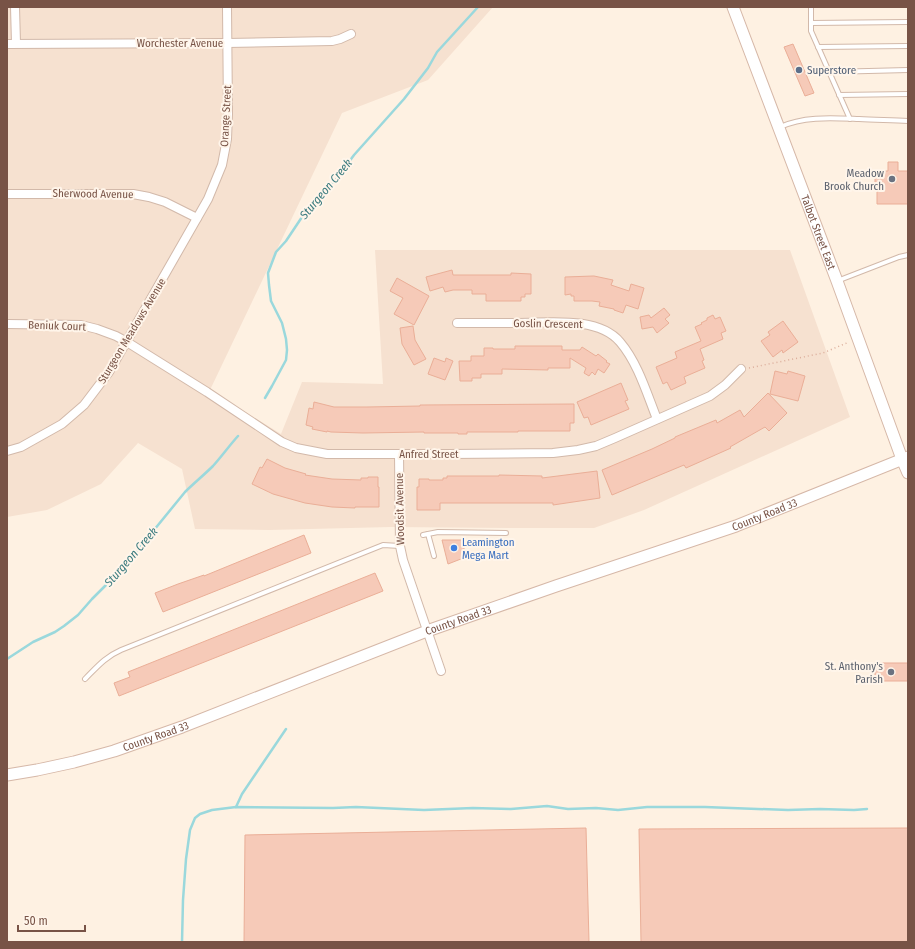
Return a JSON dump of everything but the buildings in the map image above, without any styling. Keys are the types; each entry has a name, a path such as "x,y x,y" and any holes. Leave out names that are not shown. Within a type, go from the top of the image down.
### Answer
{"main road":[{"name":"Talbot Street East","path":"733,7 858,339 905,458 908,473"},
{"name":"County Road 33","path":"7,775 74,762 114,751 182,727 428,631 556,586 736,526 905,458"}],"street":[{"path":"11,43 15,7"},
{"name":"Orange Street","path":"197,218 208,200 222,165 227,139 229,88 227,7"},
{"name":"Worchester Avenue","path":"11,43 227,43 332,41 351,34"},
{"name":"Sherwood Avenue","path":"7,194 133,194 165,202 197,218"},
{"name":"Sturgeon Meadows Avenue","path":"7,451 21,447 49,432 62,424 84,405 109,372 197,218"},
{"name":"Goslin Crescent","path":"457,323 566,323 586,325 603,330 615,337 628,353 657,419"},
{"name":"Beniuk Court","path":"7,324 82,325 116,336 127,342"},
{"name":"Anfred Street","path":"127,342 207,392 282,442 296,448 327,454 539,453 578,450 606,442 710,396 726,385 740,369"},
{"name":"Woodsit Avenue","path":"399,454 400,546 403,560 441,670"}],"lane":[{"path":"811,7 811,31 850,119"},
{"path":"811,23 908,22"},
{"path":"818,46 908,46"},
{"path":"829,72 908,70"},
{"path":"839,95 908,94"},
{"path":"779,128 789,123 802,120 850,119 908,121"},
{"path":"837,281 899,257 908,255"},
{"path":"423,535 438,532 506,533"},
{"path":"428,534 434,556"},
{"path":"85,679 104,659 120,650 383,545 400,546"}],"path":[{"path":"740,369 823,353 858,339"}],"shaded area":[{"path":"7,7 493,7 428,80 342,113 210,390 281,434 302,382 383,384 375,250 790,250 850,417 644,510 594,528 391,527 269,530 195,529 182,469 138,443 101,484 47,510 7,517"}],"waterway":[{"name":"Sturgeon Creek","path":"265,398 286,360 287,350 282,323 271,301 269,285 268,273 276,252 286,241 306,211 338,177 354,155 404,99 428,68 437,52 478,7"},
{"name":"Sturgeon Creek","path":"7,659 33,642 55,632 78,615 123,568 185,492 213,466 238,436"},
{"path":"236,807 242,794 286,729"},
{"path":"182,942 183,900 190,830 195,818 200,814 212,810 236,807 356,807 424,810 473,808 511,809 547,806 568,809 596,808 618,810 647,807 705,807 788,810 867,809"}],"place":[{"name":"Superstore","path":"799,70"},
{"name":"Meadow Brook Church","path":"892,179"},
{"name":"Leamington Mega Mart","path":"454,548"},
{"name":"St. Anthony's Parish","path":"891,672"}]}
